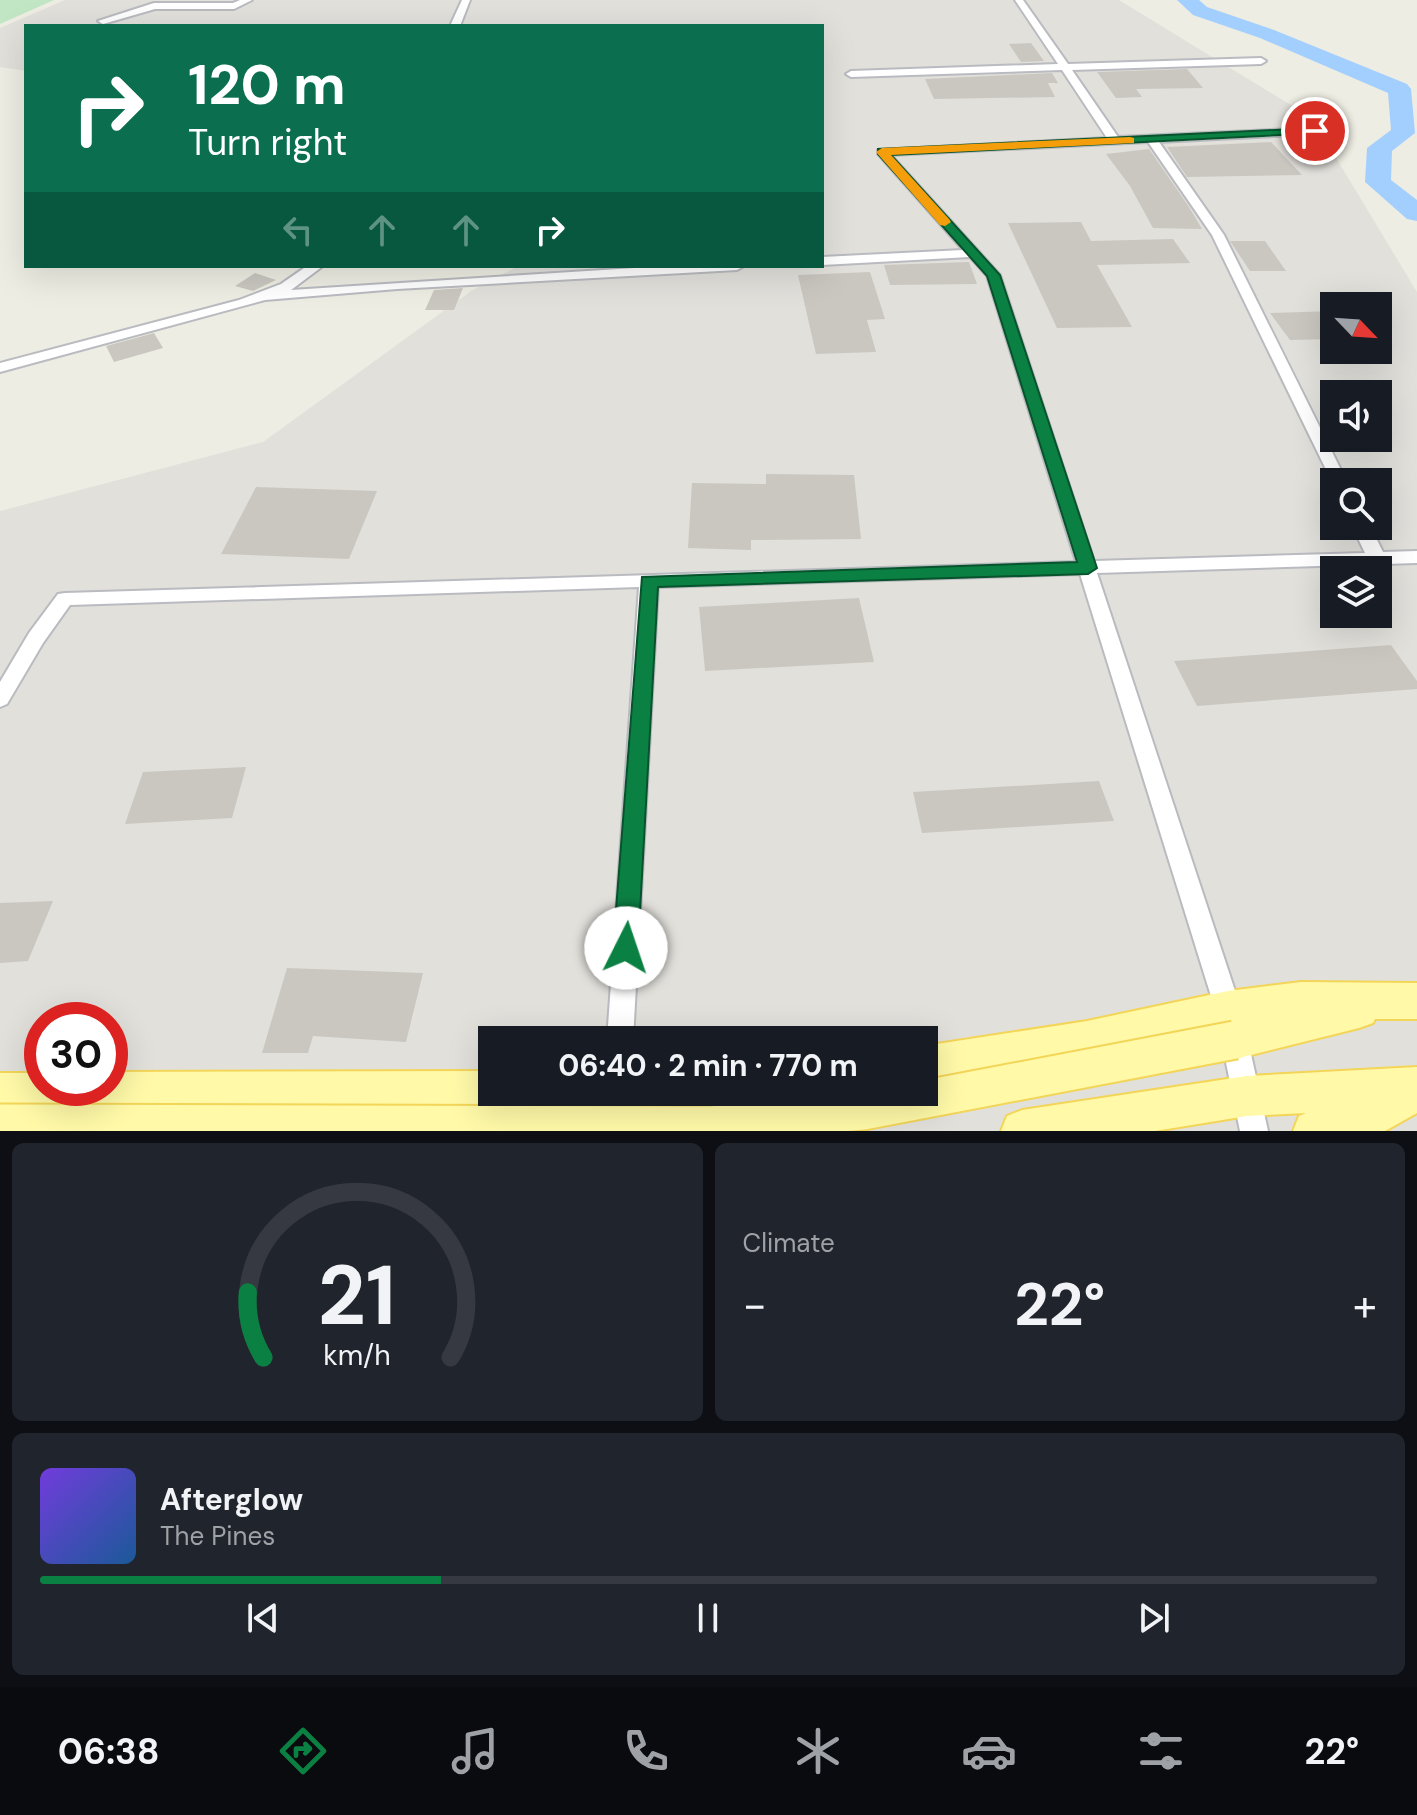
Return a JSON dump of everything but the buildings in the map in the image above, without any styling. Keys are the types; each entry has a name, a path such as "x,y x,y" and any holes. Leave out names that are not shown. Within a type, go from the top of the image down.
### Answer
{"main road":[{"path":"0,1123 712,1125 863,1111 1231,1024 1301,1000 1404,1001"},
{"path":"938,1064 1087,1040 1231,1024"},
{"path":"1022,1131 1251,1114 1417,1088"},
{"path":"1314,1131 1365,1119 1417,1088"},
{"path":"0,1093 478,1091"}],"street":[{"path":"103,21 154,6 234,6 248,0"},
{"path":"456,24 466,0"},
{"path":"1019,0 1115,141"},
{"path":"851,74 1261,61"},
{"path":"1251,1114 1231,1024 993,275 882,152 1315,131"},
{"path":"1152,140 1218,235 1332,468"},
{"path":"824,261 973,253"},
{"path":"0,368 262,296 286,287 313,268"},
{"path":"262,296 412,284 701,268"},
{"path":"1392,558 1417,557"},
{"path":"0,699 36,638 65,599 1320,561"},
{"path":"621,1026 649,581"},
{"path":"613,1131 615,1106"}],"shaded area":[{"path":"65,0 1119,0 1312,118 1417,292 1417,1131 0,1131 0,511 263,442 471,291 514,268 824,268 824,24 24,24 24,71 0,67 0,28"}],"green space":[{"path":"0,0 54,0 0,24"}],"waterway":[{"path":"1187,0 1200,11 1267,34 1399,89 1403,133 1380,148 1378,182 1417,213"}],"slow traffic":[{"path":"945,222 882,152 1130,140"}],"route":[{"path":"626,948 649,581 1088,568 993,275 882,152 1315,131"}]}
